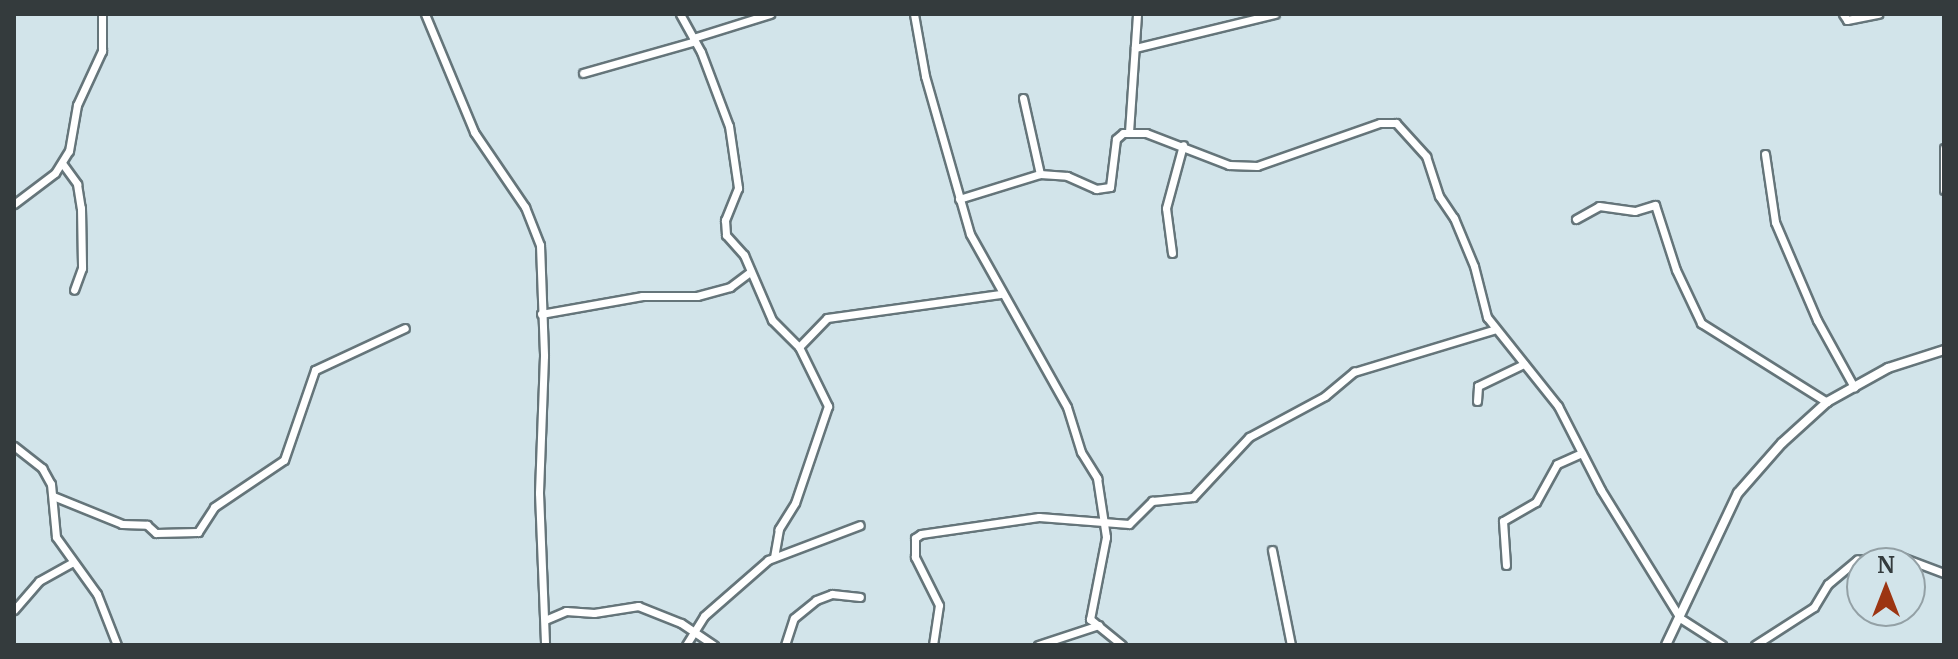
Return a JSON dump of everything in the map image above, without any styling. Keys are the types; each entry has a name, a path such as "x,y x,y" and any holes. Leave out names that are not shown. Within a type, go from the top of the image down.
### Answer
{"street":[{"path":"14,204 62,163 77,105 102,51 102,14"},
{"path":"425,14 474,132 532,220 540,245 539,493 545,645"},
{"path":"680,14 694,40 729,126 738,188 724,228 750,272 772,320 799,347 829,410 813,441 795,503 779,529 774,556"},
{"path":"583,73 770,14"},
{"path":"914,14 959,199 1000,294 1067,407 1081,452 1097,478 1103,571 1090,619 1122,645"},
{"path":"1129,132 1137,14"},
{"path":"1135,48 1275,14"},
{"path":"1843,14 1847,20 1878,14"},
{"path":"1023,98 1040,174"},
{"path":"959,199 1040,174 1067,176 1096,189 1110,187 1116,139 1129,132 1183,145 1229,165 1257,166 1380,123 1396,123 1426,156 1439,196 1454,218 1474,266 1481,304 1496,329 1558,406 1582,453 1680,618 1722,645"},
{"path":"1172,253 1166,208 1183,145"},
{"path":"1944,148 1944,190"},
{"path":"1765,154 1775,222 1817,320 1854,387"},
{"path":"62,163 77,184 81,208 82,268 74,290"},
{"path":"1576,219 1599,206 1635,211 1655,205 1676,270 1701,323 1827,402"},
{"path":"541,314 642,296 697,296 730,287 750,272"},
{"path":"799,347 827,318 1000,294"},
{"path":"53,496 122,524 147,525 156,533 198,532 214,507 284,460 315,370 405,328"},
{"path":"933,645 939,605 915,557 915,538 1039,517 1129,524 1152,501 1193,497 1249,437 1325,396 1354,372 1496,329"},
{"path":"1666,645 1738,493 1827,402 1854,387 1944,350"},
{"path":"1477,401 1478,386 1524,364"},
{"path":"14,446 42,468 53,496 56,537 71,563 97,594 117,645"},
{"path":"1506,565 1503,521 1536,502 1557,464 1582,453"},
{"path":"686,645 739,582 774,556 860,525"},
{"path":"1272,550 1291,645"},
{"path":"1755,645 1814,607 1828,584 1857,560 1896,555 1944,573"},
{"path":"14,610 39,581 71,563"},
{"path":"785,645 794,618 816,600 832,594 860,597"},
{"path":"545,620 566,611 594,613 638,606 694,632 714,645"},
{"path":"1038,645 1099,625"}]}
